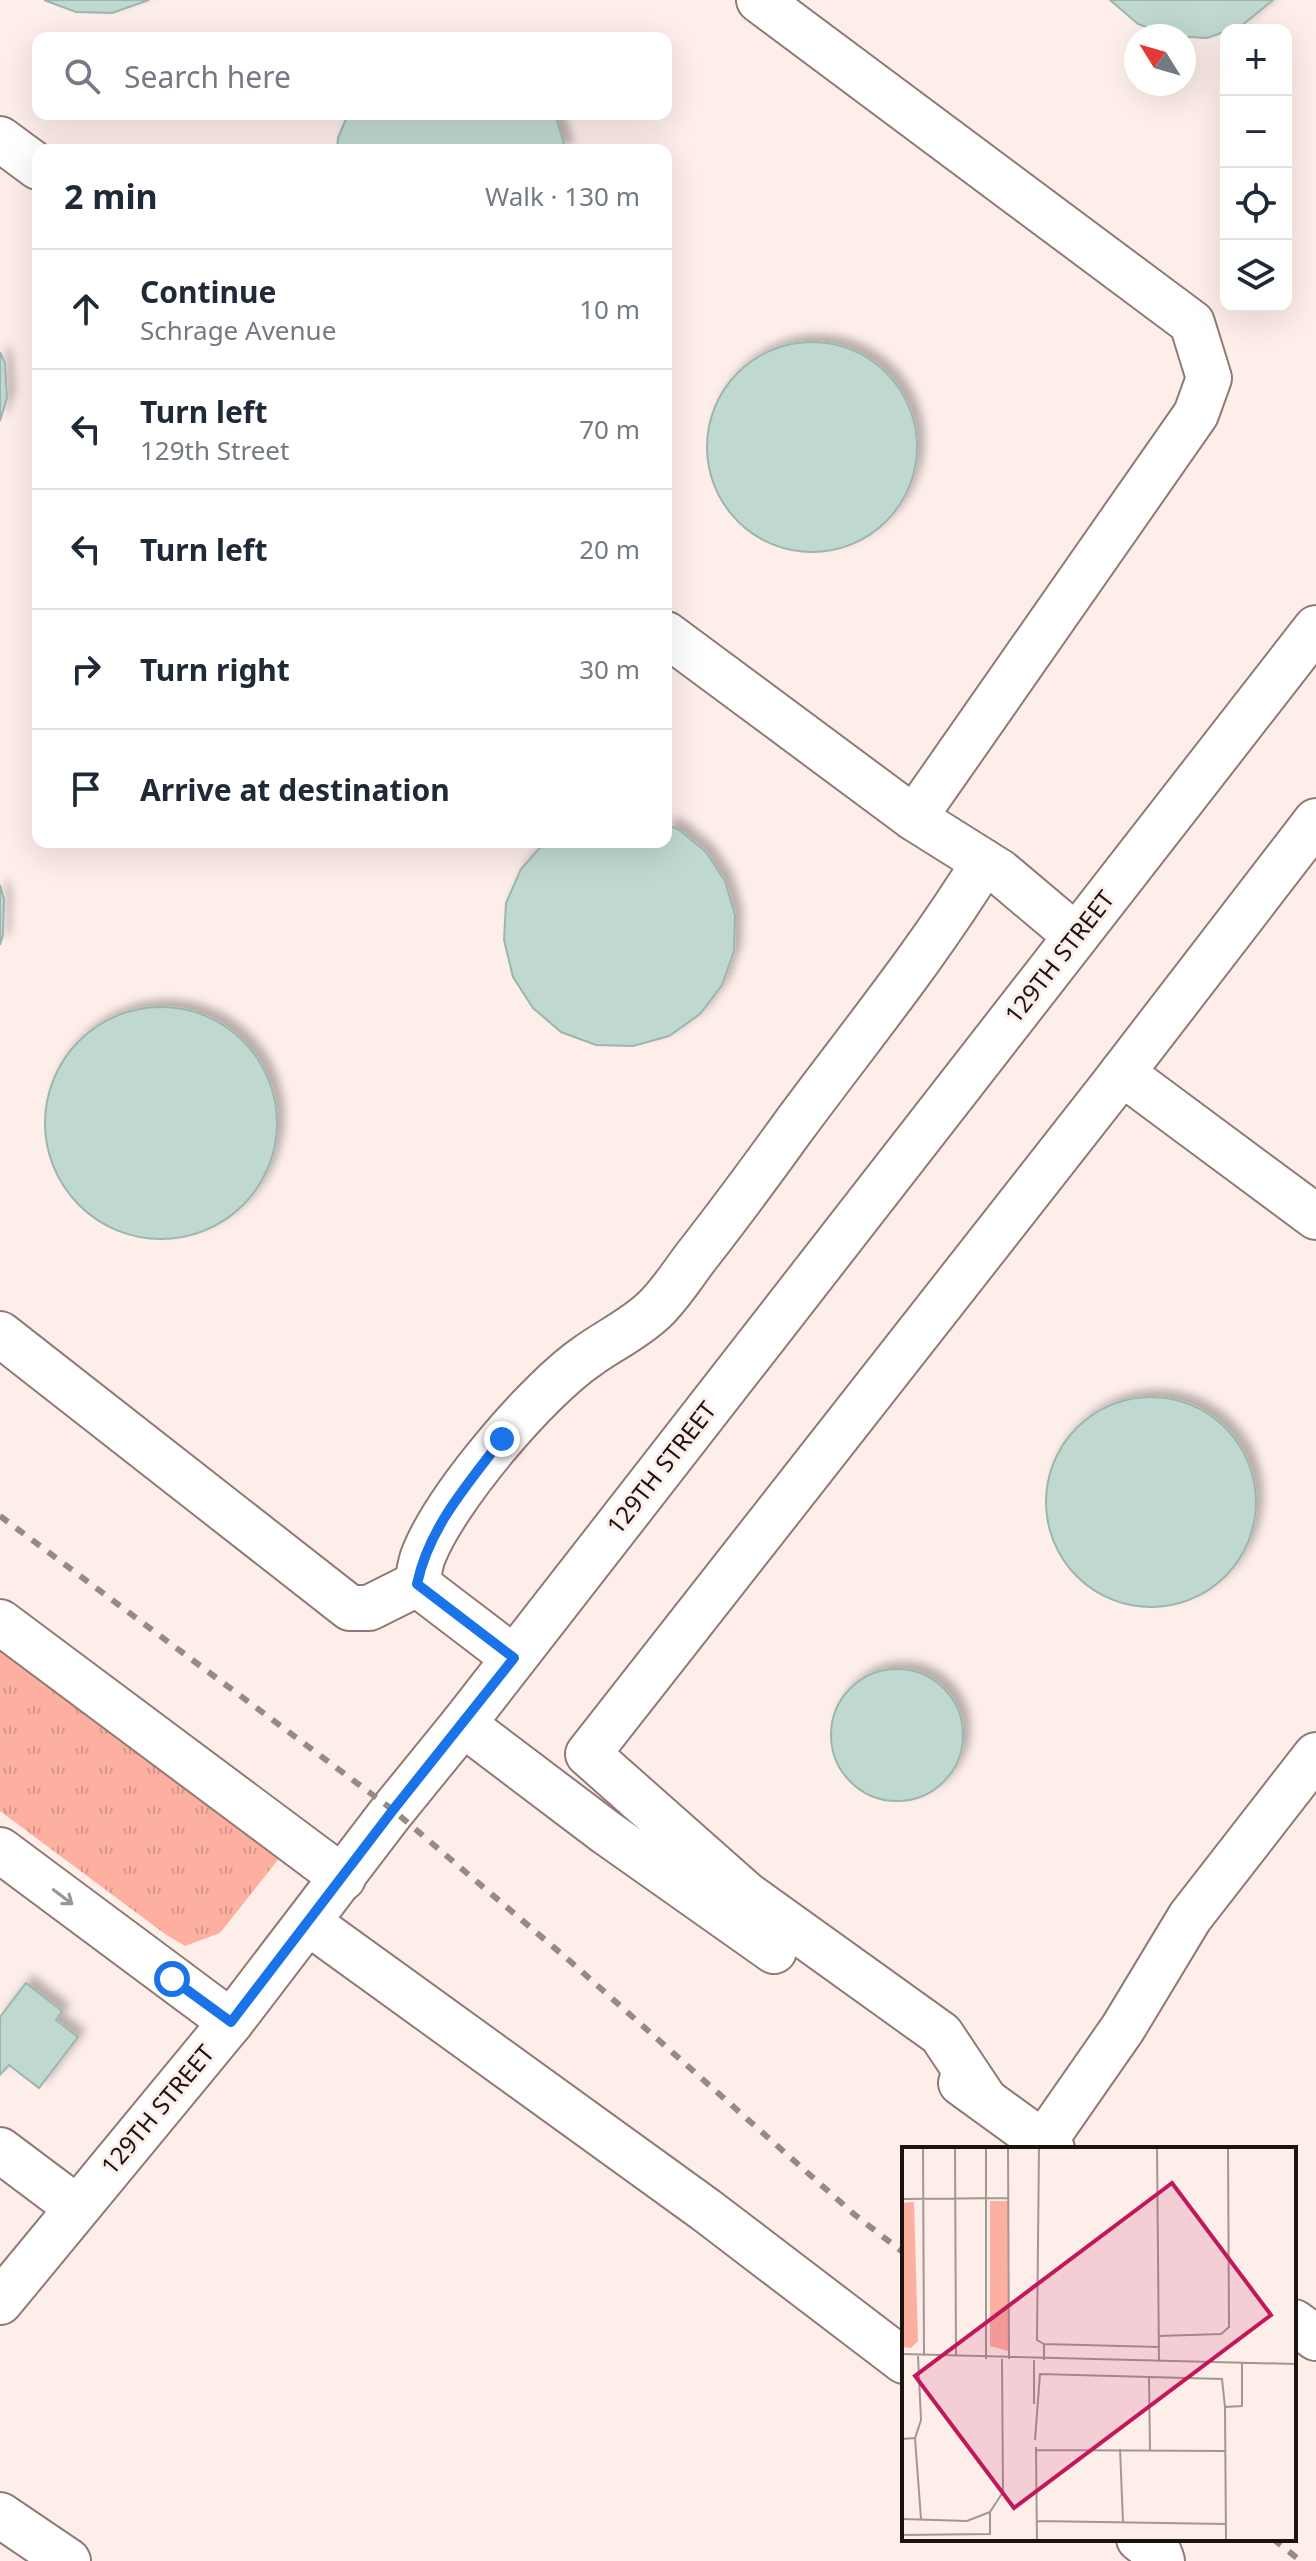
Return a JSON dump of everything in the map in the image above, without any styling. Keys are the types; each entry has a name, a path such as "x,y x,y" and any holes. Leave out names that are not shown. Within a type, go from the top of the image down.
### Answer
{"main road":[{"path":"759,0 1192,323 1209,378 1196,414 914,818"},
{"path":"0,139 32,163"},
{"name":"129TH STREET","path":"0,2302 309,1923 393,1810 1316,628"},
{"path":"672,638 914,818 1000,872 1076,936"},
{"path":"985,2100 941,2034 746,1894 588,1754 1316,821"},
{"path":"417,1584 423,1555 442,1522 502,1439 588,1355 620,1337 654,1310 893,998 947,923 984,862"},
{"path":"1122,1073 1316,1217"},
{"path":"0,1334 350,1608 369,1608 417,1584"},
{"path":"417,1584 514,1658"},
{"path":"0,1622 343,1878"},
{"path":"463,1724 607,1833 1048,2146 1190,1917 1316,1755"},
{"path":"0,1850 231,2022"},
{"path":"309,1923 681,2192 902,2359"},
{"path":"0,2150 76,2207"},
{"path":"1296,2323 1316,2338"},
{"path":"0,2515 68,2561"},
{"path":"1142,2541 1160,2555 1162,2561"}],"green space":[{"path":"0,1633 285,1851 220,1933 185,1946 0,1811"}],"building":[{"path":"44,0 149,0 112,13 76,12"},
{"path":"1110,0 1273,0 1243,24 1220,24 1220,33 1207,38 1196,37 1196,24 1138,24"},
{"path":"346,120 557,120 564,144 338,144"},
{"path":"812,342 852,350 871,359 887,372 900,388 909,407 917,447 909,487 900,506 887,522 871,535 852,544 812,552 772,544 753,535 737,522 724,506 715,487 707,447 715,407 724,388 737,372 753,359 772,350"},
{"path":"0,352 5,363 7,398 0,421"},
{"path":"672,827 678,829 706,852 725,881 735,915 734,951 722,985 700,1014 669,1036 633,1046 596,1045 561,1032 533,1008 513,977 504,940 506,903 521,869 540,848 672,848"},
{"path":"0,885 4,899 0,945"},
{"path":"161,1007 205,1016 243,1041 268,1079 277,1123 268,1167 243,1205 205,1230 161,1239 117,1230 79,1205 54,1167 45,1123 54,1079 79,1041 117,1016"},
{"path":"1151,1397 1191,1405 1210,1414 1226,1427 1239,1443 1248,1462 1256,1502 1248,1542 1239,1561 1226,1577 1210,1590 1191,1599 1151,1607 1111,1599 1092,1590 1076,1577 1063,1561 1054,1542 1046,1502 1054,1462 1063,1443 1076,1427 1092,1414 1111,1405"},
{"path":"897,1669 922,1674 943,1689 958,1710 963,1735 958,1760 943,1781 922,1796 897,1801 872,1796 851,1781 836,1760 831,1735 836,1710 851,1689 872,1674"},
{"path":"26,1983 62,2011 56,2020 78,2037 39,2088 9,2065 0,2075 0,2017"}],"railway":[{"path":"0,1516 393,1810 571,1962 855,2215 902,2251"},
{"path":"1276,2541 1301,2561"}],"route":[{"path":"172,1979 231,2022 514,1658 417,1584 423,1555 442,1522 502,1439"}]}
